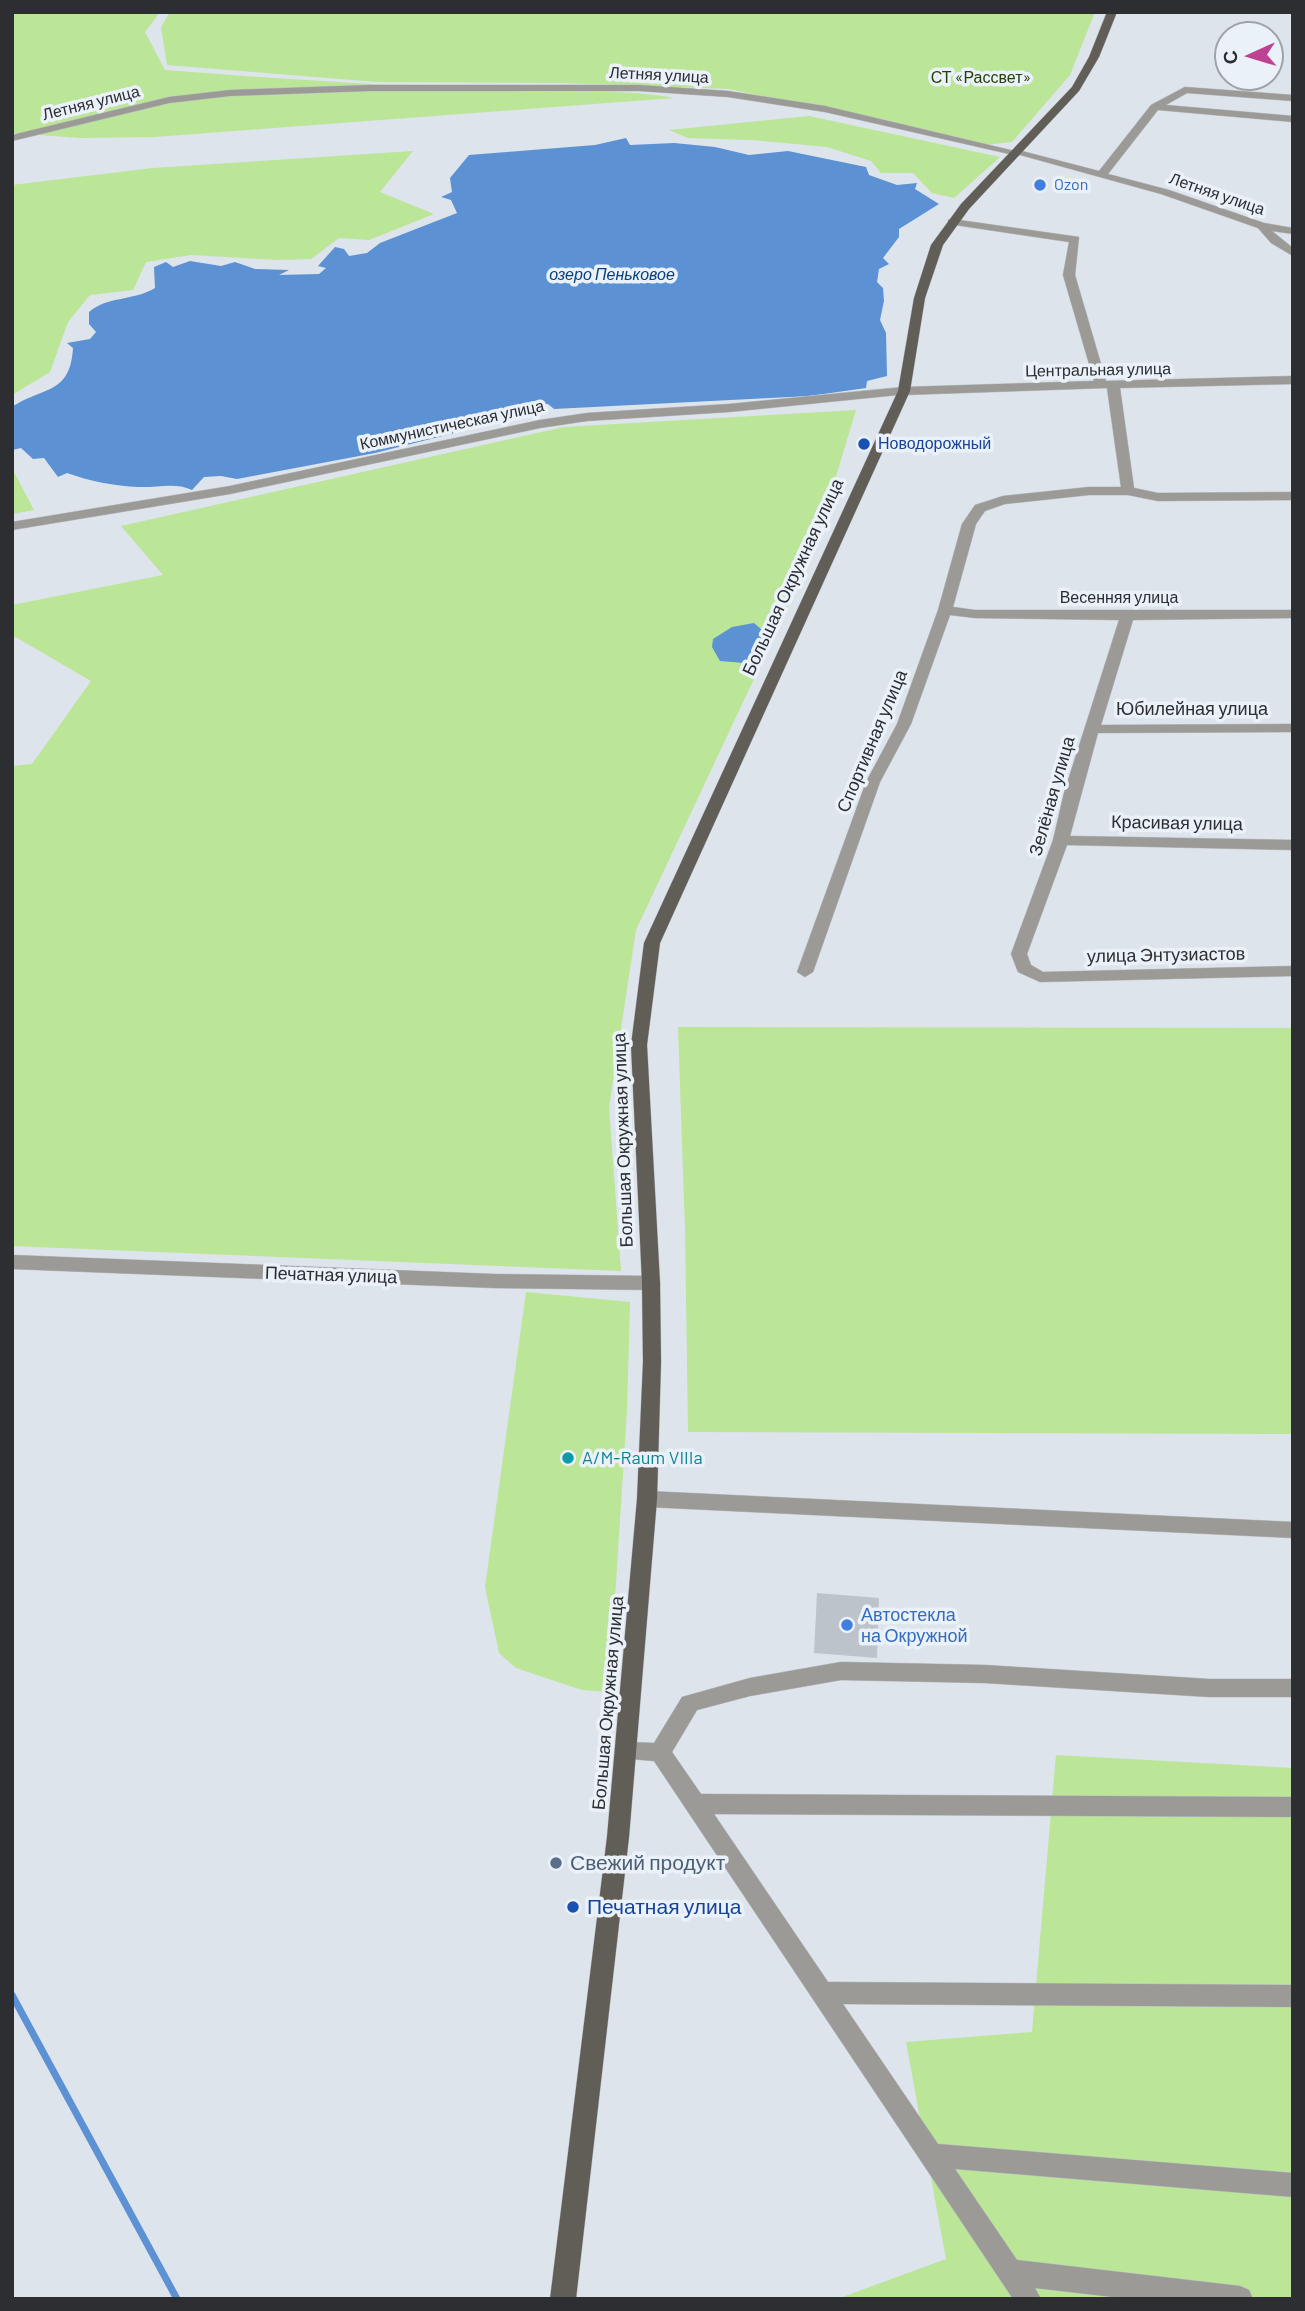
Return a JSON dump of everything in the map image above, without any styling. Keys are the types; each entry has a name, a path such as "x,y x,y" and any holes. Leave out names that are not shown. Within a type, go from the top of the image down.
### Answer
{"main road":[{"name":"Большая Окружная улица","path":"564,2299 627,1751 647,1499 652,1362 651,1283 639,1045 652,943 904,391 927,266 952,222 1070,96 1087,72 1112,12"}],"street":[{"name":"Летняя улица","path":"12,138 169,100 230,93 369,88 639,88 728,94 825,109 1018,153 1165,192 1262,226 1293,231"},
{"path":"1101,175 1155,107 1185,90 1293,98"},
{"path":"1155,107 1293,119"},
{"path":"952,222 1075,239 1069,275 1107,385 1128,491 1158,497 1293,496"},
{"path":"1262,226 1275,241 1293,253"},
{"name":"Центральная улица","path":"904,391 1293,380"},
{"name":"Коммунистическая улица","path":"12,526 230,491 540,424 587,417 729,408 904,391"},
{"name":"Спортивная улица","path":"805,972 873,782 904,724 945,610 970,524 980,508 1003,500 1048,494 1128,491"},
{"name":"Весенняя улица","path":"945,610 975,614 1127,616 1293,614"},
{"name":"Зелёная улица","path":"1040,977 1024,968 1019,954 1061,840 1091,729 1127,616"},
{"name":"Юбилейная улица","path":"1091,729 1293,728"},
{"name":"Красивая улица","path":"1061,840 1293,845"},
{"name":"улица Энтузиастов","path":"1040,977 1293,971"},
{"name":"Печатная улица","path":"12,1262 494,1281 651,1283"},
{"path":"647,1499 1293,1530"},
{"path":"660,1752 690,1703 750,1687 841,1671 985,1674 1209,1688 1293,1688"},
{"path":"627,1751 660,1752"},
{"path":"660,1752 1028,2299"},
{"path":"697,1804 1293,1807"},
{"path":"822,1993 1293,1996"},
{"path":"932,2155 1293,2185"},
{"path":"1010,2272 1240,2299"}],"green space":[{"path":"12,12 160,12 145,32 165,70 381,85 530,92 633,93 674,98 154,137 80,138 12,133"},
{"name":"СТ «Рассвет»","path":"170,12 1095,12 1070,75 1012,142 984,145 729,89 561,83 377,82 167,65 161,27"},
{"path":"809,116 1000,157 954,198 932,193 913,173 881,173 871,161 827,147 752,140 688,138 669,130"},
{"path":"413,151 380,192 434,214 369,240 339,238 311,259 191,255 146,262 133,290 90,295 68,322 50,372 12,395 12,185 153,168"},
{"path":"856,410 813,553 636,930 609,1107 621,1271 12,1246 12,766 32,764 91,681 12,635 12,605 163,575 121,526 564,427"},
{"path":"12,471 14,472 34,510 12,514"},
{"path":"678,1027 1293,1028 1293,1434 688,1432"},
{"path":"526,1292 630,1302 627,1410 609,1692 582,1690 516,1668 499,1653 485,1587"},
{"path":"1056,1755 1293,1768 1293,2299 837,2299 946,2259 906,2042 1032,2032"}],"water":[{"name":"озеро Пеньковое","path":"626,138 630,145 674,143 715,147 749,155 788,151 866,167 869,175 897,185 917,183 915,189 939,204 899,229 899,237 883,258 889,264 879,269 877,282 883,288 884,301 880,320 886,333 887,376 867,381 866,388 809,396 554,409 548,404 531,405 499,415 478,427 375,453 237,479 204,477 192,490 172,486 120,486 67,473 58,477 44,458 33,459 21,448 12,450 12,407 61,382 71,363 73,348 67,343 90,339 96,332 89,324 89,312 104,303 155,288 154,267 166,262 173,267 190,261 221,266 235,262 255,269 289,270 279,275 319,274 326,268 318,266 335,247 344,249 349,256 367,253 380,243 457,213 451,200 441,197 452,192 450,178 469,155 595,145"},
{"path":"754,623 762,630 765,641 761,648 766,653 744,663 720,661 712,647 713,639 732,627"}],"building":[{"name":"Автостекла на Окружной","path":"817,1593 879,1598 877,1658 814,1653"}],"waterway":[{"path":"12,1995 177,2299"}],"place":[{"name":"Ozon","path":"1040,185"},
{"name":"Новодорожный","path":"864,444"},
{"name":"A/M-Raum VIIIa","path":"568,1458"},
{"name":"Автостекла на Окружной","path":"847,1625"},
{"name":"Свежий продукт","path":"556,1863"},
{"name":"Печатная улица","path":"573,1907"}]}
